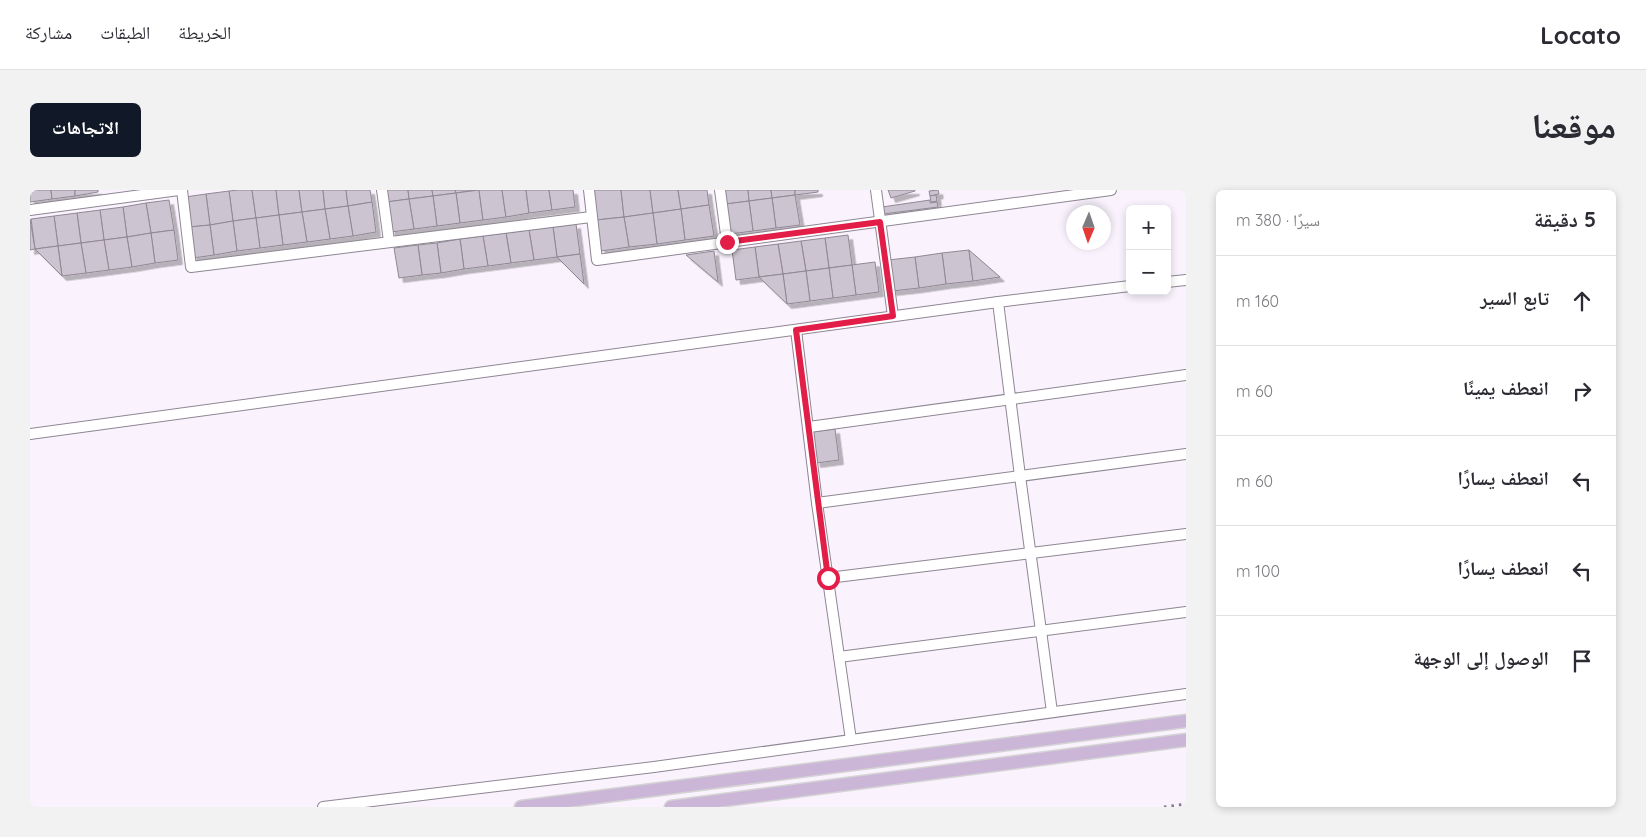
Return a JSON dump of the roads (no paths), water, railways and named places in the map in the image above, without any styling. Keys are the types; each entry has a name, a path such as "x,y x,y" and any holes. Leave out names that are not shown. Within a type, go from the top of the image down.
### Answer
{"main road":[{"path":"521,807 1186,721"},
{"path":"672,807 1186,740"}],"street":[{"path":"30,210 181,190 191,267 592,217"},
{"path":"382,190 389,241"},
{"path":"589,190 597,260 1111,190"},
{"path":"720,190 727,242"},
{"path":"876,190 893,316"},
{"path":"1171,282 1186,280"},
{"path":"30,434 893,316 1126,286"},
{"path":"998,302 1052,712"},
{"path":"796,330 851,740"},
{"path":"809,427 1186,375"},
{"path":"818,503 1186,454"},
{"path":"828,578 1186,534"},
{"path":"840,657 1186,612"},
{"path":"323,807 548,780 1186,694"}],"railway":[{"path":"1164,807 1186,804"}]}
